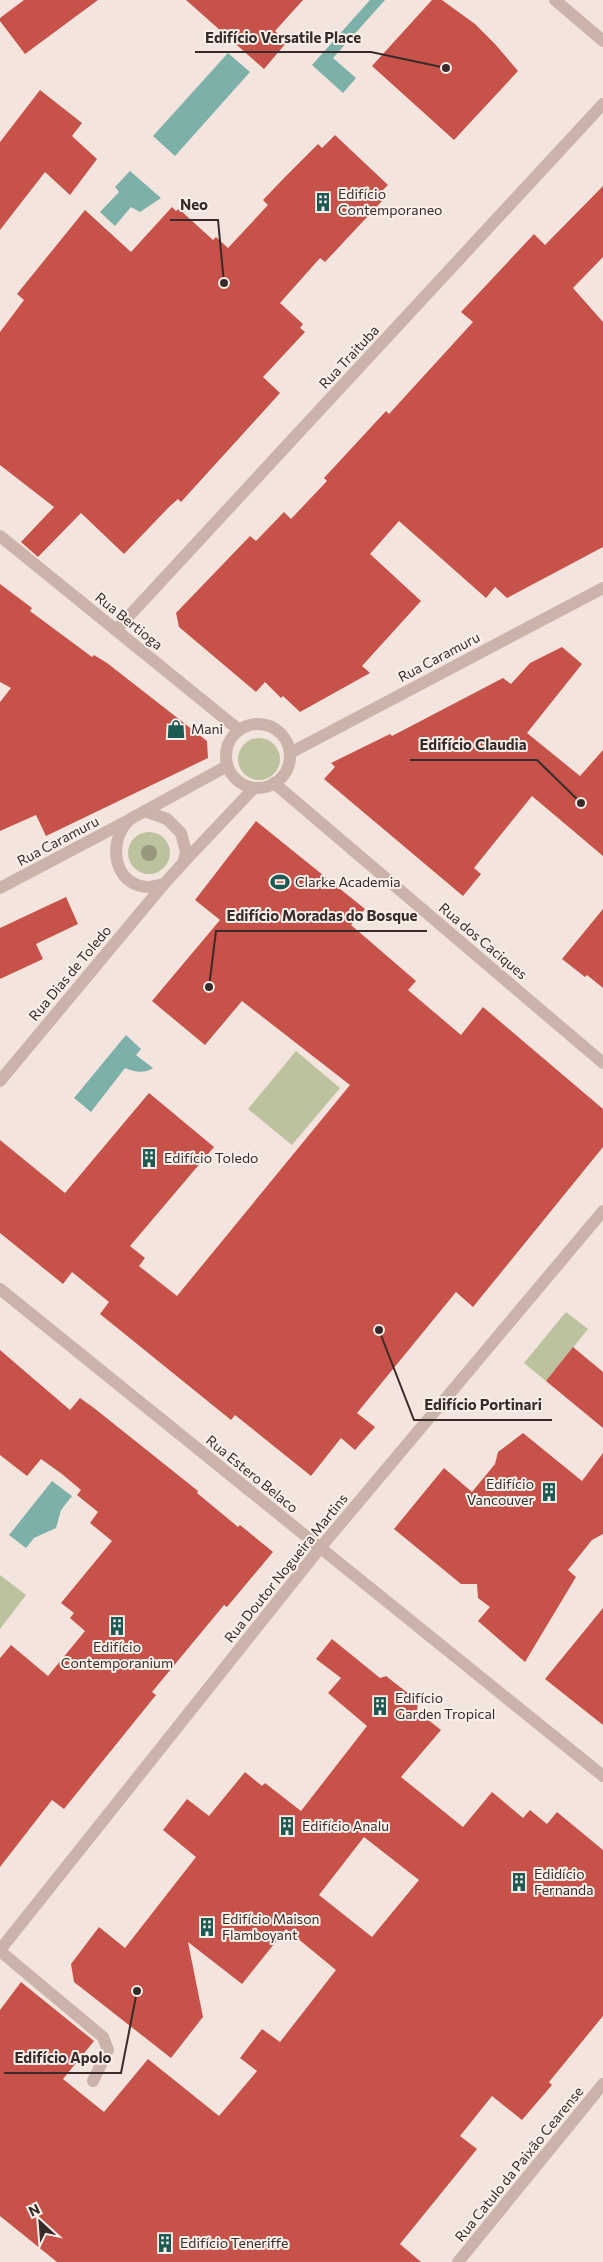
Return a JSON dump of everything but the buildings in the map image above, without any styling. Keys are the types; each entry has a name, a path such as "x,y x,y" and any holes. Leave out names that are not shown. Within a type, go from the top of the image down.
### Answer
{"street":[{"path":"555,0 603,41"},
{"name":"Rua Traituba","path":"116,630 603,104"},
{"name":"Rua Bertioga","path":"0,536 239,730"},
{"name":"Rua Caramuru","path":"290,753 603,588"},
{"path":"265,724 277,730 286,740 290,753 289,764 284,775 264,788 243,785 234,778 227,766 226,753 230,740 239,730 251,725 265,724"},
{"path":"227,766 129,820 119,834 114,851 118,868 130,881 147,887 164,884 254,788"},
{"name":"Rua dos Caciques","path":"274,783 603,1063"},
{"path":"145,811 167,819 181,833 186,852 183,863"},
{"name":"Rua Caramuru","path":"0,888 129,820"},
{"name":"Rua Dias de Toledo","path":"0,1081 164,884"},
{"name":"Rua Doutor Nogueira Martins","path":"0,1950 320,1548 603,1211"},
{"name":"Rua Estero Belaco","path":"0,1289 603,1776"},
{"path":"0,1950 100,2033 108,2050 93,2082"},
{"name":"Rua Catulo da Paixão Cearense","path":"458,2262 603,2084"}],"green space":[{"path":"263,738 271,741 277,747 280,759 277,771 271,777 255,780 247,777 241,771 238,755 241,747 247,741"},
{"path":"153,832 161,835 167,841 170,853 167,865 161,871 145,874 137,871 131,865 128,849 131,841 137,835"},
{"path":"296,1051 340,1088 292,1145 248,1109"},
{"path":"566,1312 588,1329 546,1381 524,1363"},
{"path":"0,1575 26,1595 0,1629"}],"water":[{"path":"370,0 385,0 333,58 356,78 343,93 312,65"},
{"path":"228,53 250,72 175,156 153,136"},
{"path":"130,171 161,198 140,212 131,207 115,226 100,212 119,192 115,187"},
{"path":"126,1035 141,1049 136,1055 153,1068 139,1072 125,1068 91,1112 74,1098"},
{"path":"52,1481 72,1496 61,1510 56,1528 34,1538 26,1548 9,1535"}],"place":[{"name":"Edifício Versatile Place","path":"446,68"},
{"name":"Edifício Contemporaneo","path":"323,202"},
{"name":"Neo","path":"224,283"},
{"name":"Mani","path":"176,729"},
{"name":"Edifício Claudia","path":"581,803"},
{"name":"Clarke Academia","path":"280,882"},
{"name":"Edifício Moradas do Bosque","path":"209,987"},
{"name":"Edifício Toledo","path":"149,1158"},
{"name":"Edifício Portinari","path":"379,1330"},
{"name":"Edifício Vancouver","path":"549,1492"},
{"name":"Edifício Contemporanium","path":"117,1626"},
{"name":"Edifício Garden Tropical","path":"380,1706"},
{"name":"Edifício Analu","path":"287,1826"},
{"name":"Edidício Fernanda","path":"519,1882"},
{"name":"Edifício Maison Flamboyant","path":"207,1927"},
{"name":"Edifício Apolo","path":"137,1991"},
{"name":"Edifício Teneriffe","path":"165,2243"}]}
